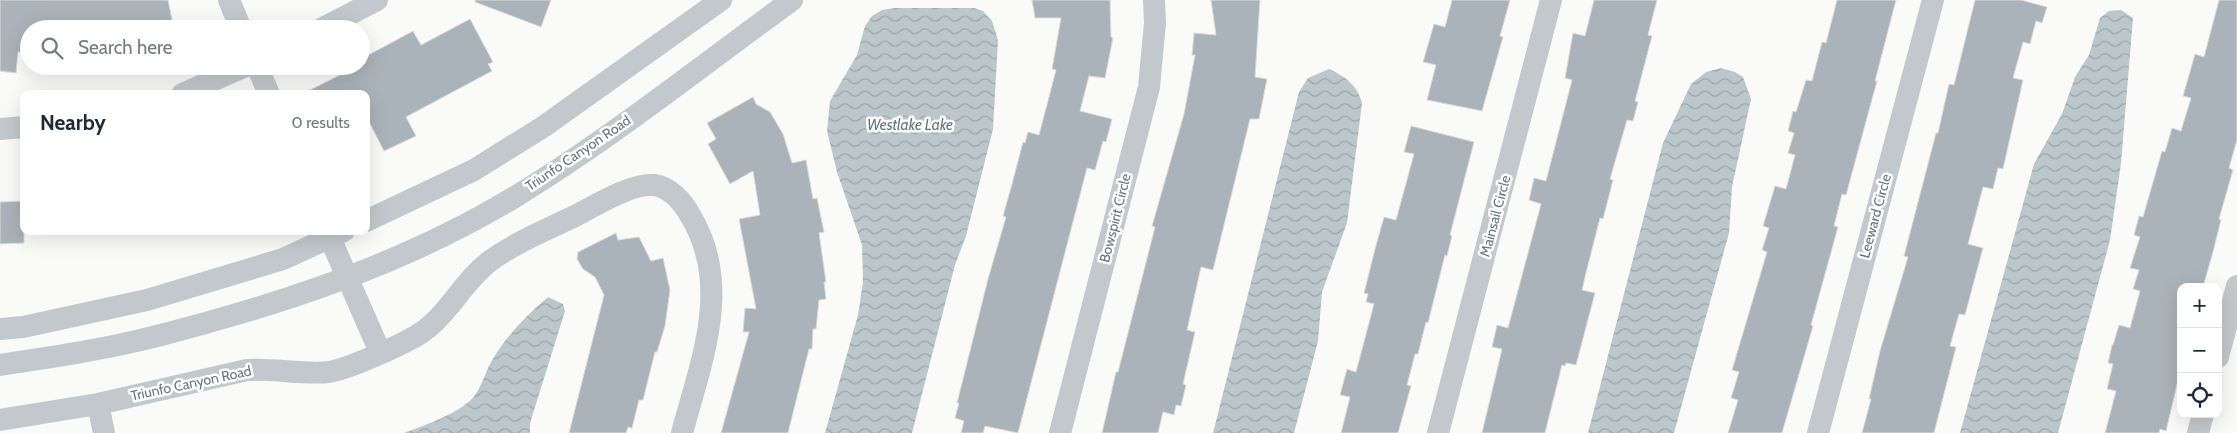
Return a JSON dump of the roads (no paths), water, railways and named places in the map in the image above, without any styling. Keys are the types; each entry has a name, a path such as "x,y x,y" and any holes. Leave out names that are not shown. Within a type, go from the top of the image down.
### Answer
{"street":[{"path":"229,0 237,20"},
{"path":"338,20 377,0"},
{"path":"370,219 474,170 543,127 721,0"},
{"name":"Triunfo Canyon Road","path":"0,365 93,350 169,334 289,299 347,278 438,238 512,198 602,139 792,0"},
{"name":"Bowspirit Circle","path":"1060,433 1149,87 1155,23 1154,0"},
{"name":"Mainsail Circle","path":"1438,433 1551,0"},
{"name":"Leeward Circle","path":"1818,433 1933,0"},
{"path":"191,90 225,75"},
{"path":"262,75 267,90"},
{"path":"0,129 20,127"},
{"name":"Triunfo Canyon Road","path":"0,420 98,404 247,370 267,368 329,372 416,336 429,327 476,274 510,248 613,197 638,188 654,185 671,192 683,203 697,226 710,263 712,298 710,329 682,433"},
{"path":"0,329 23,327 147,300 283,259 330,235"},
{"path":"335,235 347,278 380,352"},
{"path":"2222,342 2237,286"},
{"path":"98,404 104,433"},
{"path":"2198,433 2202,418"}],"water":[{"name":"Westlake Lake","path":"895,8 974,8 983,11 992,21 998,40 993,129 966,236 955,265 912,433 825,433 858,315 863,282 862,245 837,172 827,131 830,101 857,55 865,26 872,16 882,10"},
{"path":"2121,10 2133,18 2121,163 2110,240 2058,433 1960,433 2034,164 2062,114 2075,77 2089,55 2100,18 2109,11"},
{"path":"1721,68 1735,72 1743,77 1751,99 1732,187 1729,233 1674,433 1588,433 1663,143 1691,84 1706,72"},
{"path":"1329,69 1350,82 1362,103 1347,223 1322,292 1318,341 1294,433 1213,433 1299,92 1308,78"},
{"path":"548,297 563,304 565,311 530,423 530,433 404,433 442,418 469,401 478,391 491,362 512,332"}]}
